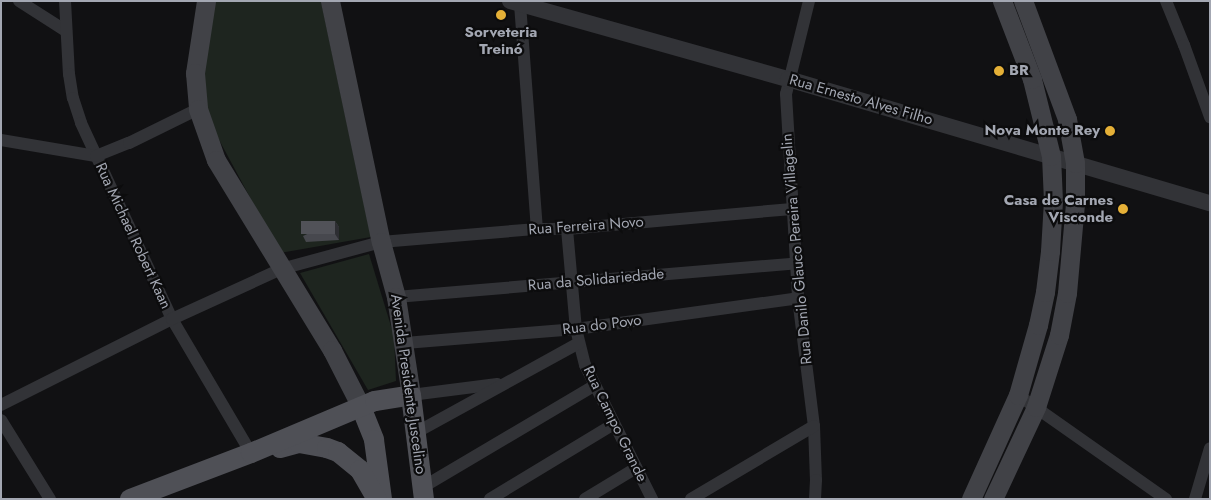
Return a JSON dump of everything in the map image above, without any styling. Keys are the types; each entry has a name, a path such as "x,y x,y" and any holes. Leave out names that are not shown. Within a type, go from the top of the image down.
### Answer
{"main road":[{"path":"206,1 195,74 198,109 216,160 332,350 361,407 374,440 382,499"},
{"name":"Avenida Presidente Juscelino","path":"330,1 381,242 396,297 417,432 424,493"},
{"path":"971,499 1018,395 1045,292 1053,201 1051,156 1032,79 1002,1"},
{"path":"993,499 1036,407 1059,334 1067,293 1075,203 1075,163 1067,119 1022,1"},
{"path":"130,499 251,453 375,401 411,396"},
{"path":"251,453 300,443 327,448 356,465 371,485 377,499"}],"street":[{"path":"19,1 66,31"},
{"name":"Rua Michael Robert Kaan","path":"65,1 68,74 73,98 96,156 172,319 251,453"},
{"name":"Rua Danilo Glauco Pereira Villagelin","path":"809,1 788,79 786,128 798,298 814,426 815,499"},
{"path":"1166,1 1209,110"},
{"path":"515,3 537,230"},
{"name":"Rua Ernesto Alves Filho","path":"515,3 788,79 1210,203"},
{"path":"1,140 96,156 129,143 198,109"},
{"name":"Rua Ferreira Novo","path":"381,242 568,229 792,210"},
{"name":"Rua Campo Grande","path":"568,229 576,329 579,343 594,386 652,499"},
{"path":"1,405 172,319 282,269 381,242"},
{"name":"Rua da Solidariedade","path":"396,297 796,263"},
{"name":"Rua do Povo","path":"404,343 576,329 798,298"},
{"name":"Rua do Povo","path":"417,432 579,343"},
{"path":"411,396 504,383"},
{"path":"424,493 594,386"},
{"path":"1018,395 1166,499"},
{"path":"1,420 50,499"},
{"path":"490,499 614,424"},
{"path":"691,499 814,426"},
{"path":"1195,499 1210,448"},
{"path":"585,499 636,468"}],"shaded area":[{"path":"215,1 321,1 371,237 280,253 210,123 204,99 203,68"},
{"path":"369,254 394,336 396,381 368,390 300,273"}],"building":[{"path":"301,221 335,221 335,234 301,234"}],"place":[{"name":"Sorveteria Treinó","path":"501,15"},
{"name":"BR","path":"999,71"},
{"name":"Nova Monte Rey","path":"1110,131"},
{"name":"Casa de Carnes Visconde","path":"1123,209"}]}
